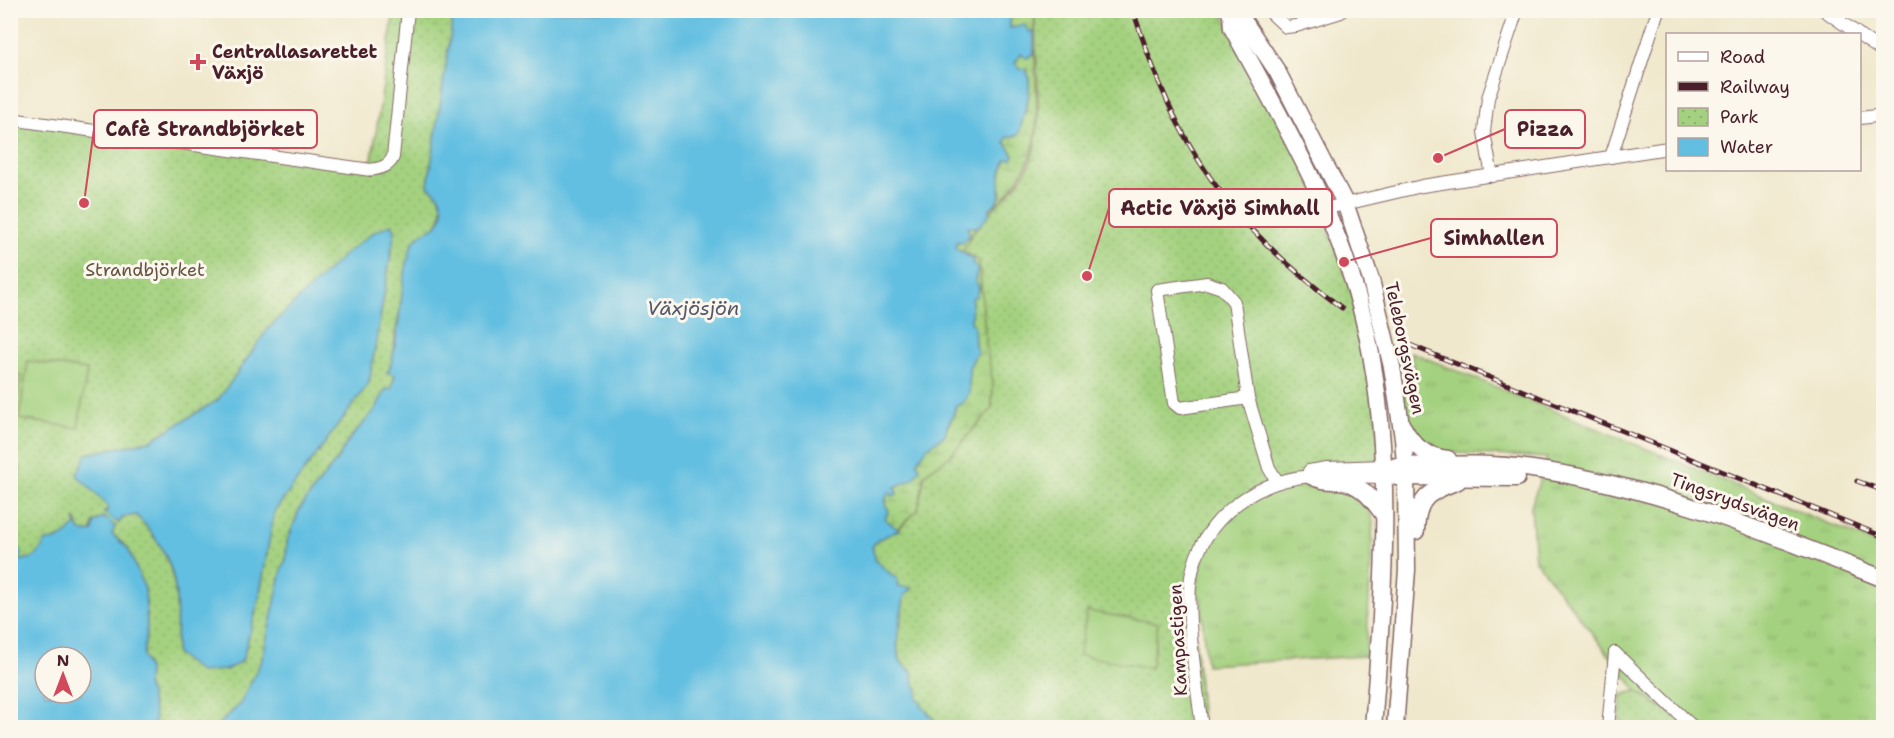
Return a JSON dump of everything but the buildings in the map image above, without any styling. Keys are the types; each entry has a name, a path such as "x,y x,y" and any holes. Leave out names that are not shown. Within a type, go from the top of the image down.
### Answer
{"main road":[{"name":"Teleborgsvägen","path":"1229,12 1243,20 1277,71 1345,203 1380,316 1401,424 1406,471 1407,570 1395,728"},
{"name":"Teleborgsvägen","path":"1229,12 1232,28 1301,155 1324,209 1367,333 1381,431 1384,515 1383,594 1373,728"},
{"path":"1401,424 1409,439 1424,453 1475,472"},
{"name":"Tingsrydsvägen","path":"1383,471 1475,472 1531,468 1621,485 1694,506 1884,579"},
{"path":"1407,570 1420,504 1434,491 1475,472"},
{"path":"1303,476 1358,486 1384,515"}],"street":[{"path":"10,119 371,170 387,166 393,157 408,10"},
{"path":"1268,10 1286,27 1341,12"},
{"path":"1492,176 1484,132 1488,98 1517,10"},
{"path":"1611,157 1658,10"},
{"path":"1824,10 1856,33"},
{"path":"1861,36 1884,52"},
{"path":"1861,118 1884,115"},
{"path":"1324,209 1422,186 1666,148"},
{"path":"1248,398 1180,408 1174,403 1157,290 1206,283 1222,288 1234,302 1248,398 1269,468 1277,481"},
{"name":"Kampastigen","path":"1202,728 1190,595 1197,557 1213,530 1234,505 1277,481 1303,476 1383,471"},
{"path":"1608,728 1615,653 1694,728"}],"green space":[{"name":"Strandbjörket","path":"394,11 454,11 428,186 439,195 443,208 440,209 443,209 438,225 413,243 395,335 393,365 388,372 395,374 391,391 386,389 375,410 348,441 339,457 300,508 287,542 286,560 262,660 240,704 216,727 154,727 155,717 147,684 148,669 143,656 147,626 145,589 128,549 112,534 115,526 103,517 93,523 92,532 85,534 79,530 76,519 76,525 64,537 44,545 37,557 18,560 22,555 12,547 16,557 11,560 10,113 362,166 372,159","holes":["395,230 369,383 274,512 259,599 242,662 176,654 176,596 169,564 151,532 136,515 123,517 119,523 104,512 108,510 108,506 87,454 150,441 219,400 268,329"]},
{"path":"1035,11 1034,31 1030,32 1024,25 1010,28 1011,13"},
{"path":"1035,11 1219,11 1232,28 1301,155 1367,333 1383,477 1288,478 1219,521 1191,577 1202,727 938,727 921,705 922,702 917,699 918,688 914,685 912,672 901,662 897,649 904,596 911,590 897,586 899,583 876,561 872,547 877,540 898,530 918,510 925,474 949,457 992,409 993,382 986,345 979,261 963,251 978,224 1020,180 1029,165 1034,149 1038,111"},
{"path":"1035,51 1037,121 1035,140 1021,175 1008,194 988,214 1002,193 999,183 1005,159 1014,155 1005,142 1007,137 1017,135 1028,102 1029,77 1026,69 1020,69 1015,63 1017,56 1021,54 1032,56"},
{"path":"972,226 975,228 966,246 979,261 986,345 993,382 992,409 949,457 925,474 918,510 897,529 885,519 887,515 886,496 889,492 897,492 896,486 913,479 920,469 917,462 927,448 946,435 955,406 962,404 969,391 969,367 978,351 975,347 974,325 971,322 972,298 976,296 979,287 975,280 978,270 972,265 973,259 955,248 958,241 963,243 970,233 967,228"},
{"path":"1411,352 1883,546 1883,727 1691,727 1637,691 1535,560 1531,506 1547,458 1440,452 1410,436 1403,395 1416,391"},
{"path":"28,361 87,370 78,428 19,419"},
{"path":"11,373 21,375 12,433 10,433"},
{"path":"11,462 22,469 11,488"},
{"path":"1296,484 1344,488 1360,498 1373,521 1366,656 1206,665 1201,598 1195,596 1205,553 1214,536 1238,509 1255,499"},
{"path":"1087,611 1158,623 1151,668 1079,655"},
{"path":"1636,691 1691,727 1620,728 1621,695"}],"water":[{"name":"Växjösjön","path":"1014,10 1010,14 1010,28 1024,25 1030,32 1034,31 1034,54 1027,58 1021,54 1015,63 1020,69 1026,69 1029,85 1019,135 1007,137 1005,142 1014,155 1012,159 1006,159 1000,179 1000,195 990,208 989,215 978,227 967,227 970,234 963,243 957,241 955,248 973,259 972,264 978,269 975,280 979,287 976,297 972,298 971,322 974,325 975,347 978,350 969,368 969,394 962,404 955,406 946,434 927,448 917,462 920,469 913,479 895,487 897,494 893,496 889,492 885,503 889,510 885,519 899,530 877,540 872,547 876,561 898,580 897,586 912,588 904,596 898,640 899,657 912,673 918,689 917,699 922,701 921,705 938,727 216,727 240,704 262,660 286,560 287,542 300,508 339,457 348,441 375,410 386,389 391,390 395,375 387,372 393,358 409,253 414,241 435,226 442,217 443,209 440,209 443,208 439,195 428,186 454,11"},
{"path":"392,224 395,230 369,383 274,512 259,599 242,661 226,670 200,672 176,654 177,613 174,579 162,548 136,515 123,517 119,523 104,513 108,510 108,506 77,475 87,454 150,441 218,400 268,329 345,254 374,232"},
{"path":"103,517 115,526 112,534 128,549 145,589 147,626 143,656 148,669 147,684 155,717 154,727 11,727 10,560 16,557 12,547 16,545 22,552 19,560 29,559 38,553 46,541 59,539 69,532 76,525 75,520 79,530 88,533 93,531 94,523"}],"waterway":[{"path":"109,522 112,519"}],"railway":[{"path":"1133,10 1168,103 1188,142 1211,178 1236,212 1267,244 1342,308"},
{"path":"1410,345 1884,537"},
{"path":"1857,481 1884,491"}],"place":[{"name":"Centrallasarettet Växjö","path":"198,62"},
{"name":"Pizza","path":"1438,158"},
{"name":"Cafè Strandbjörket","path":"84,203"},
{"name":"Simhallen","path":"1344,262"},
{"name":"Actic Växjö Simhall","path":"1087,276"}]}
